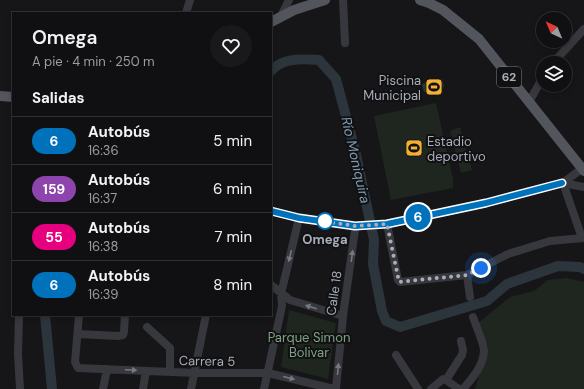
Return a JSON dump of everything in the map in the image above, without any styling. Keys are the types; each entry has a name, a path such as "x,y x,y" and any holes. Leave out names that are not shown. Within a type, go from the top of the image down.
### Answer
{"main road":[{"path":"275,20 294,10 325,0"},
{"name":"62","path":"420,0 443,10 473,34 583,169"},
{"path":"0,96 12,97"}],"street":[{"path":"186,12 190,0"},
{"path":"275,20 289,0"},
{"path":"343,0 346,43"},
{"path":"559,56 584,29"},
{"path":"529,102 536,90"},
{"path":"272,211 299,218 358,226 387,224 486,203 562,183 583,169"},
{"path":"562,183 584,187"},
{"path":"387,224 399,282 467,275 508,254 550,241 583,238 562,183"},
{"path":"264,389 282,306 281,294 299,218"},
{"name":"Calle 18","path":"335,389 342,316 355,230 358,226"},
{"path":"467,275 470,297"},
{"path":"272,286 290,300 342,316"},
{"path":"19,316 18,354 20,389"},
{"path":"79,316 78,334 118,336 122,335 124,332 125,316"},
{"path":"191,389 206,316"},
{"path":"431,389 440,381 446,380 463,389 480,367 484,349 473,317"},
{"path":"147,327 170,348 170,372"},
{"name":"Carrera 5","path":"78,334 75,362 78,368 194,373 268,373 335,389"},
{"path":"446,380 462,354 463,350 461,341"},
{"path":"396,355 418,389"},
{"path":"103,389 107,369"},
{"path":"143,389 146,371"}],"green space":[{"name":"Estadio deportivo","path":"436,103 453,179 453,188 391,200 374,116"},
{"path":"460,127 472,170 461,173 450,131"},
{"path":"567,278 584,282 584,389 475,389 488,347 478,323 510,297 534,291 548,280"},
{"name":"Parque Simon Bolivar","path":"289,310 336,323 328,379 281,367"}],"shaded area":[{"path":"442,79 444,87 424,92 422,84"}],"waterway":[{"name":"Río Moniquira","path":"272,70 276,66 287,61 300,59 319,60 336,79 355,150 374,240 373,264 382,311 386,321 400,327 487,301 507,284 558,266 580,267 584,269"},
{"name":"Río Moniquira","path":"45,316 52,389"}],"bus line":[{"name":"6","path":"272,211 299,218 355,226 387,224 486,203 562,183"}],"place":[{"name":"Piscina Municipal","path":"434,87"},
{"name":"Estadio deportivo","path":"414,148"},
{"name":"Omega","path":"325,221"}],"route":[{"path":"325,221 322,221 355,226 387,224 399,282 467,275 481,268"}]}
